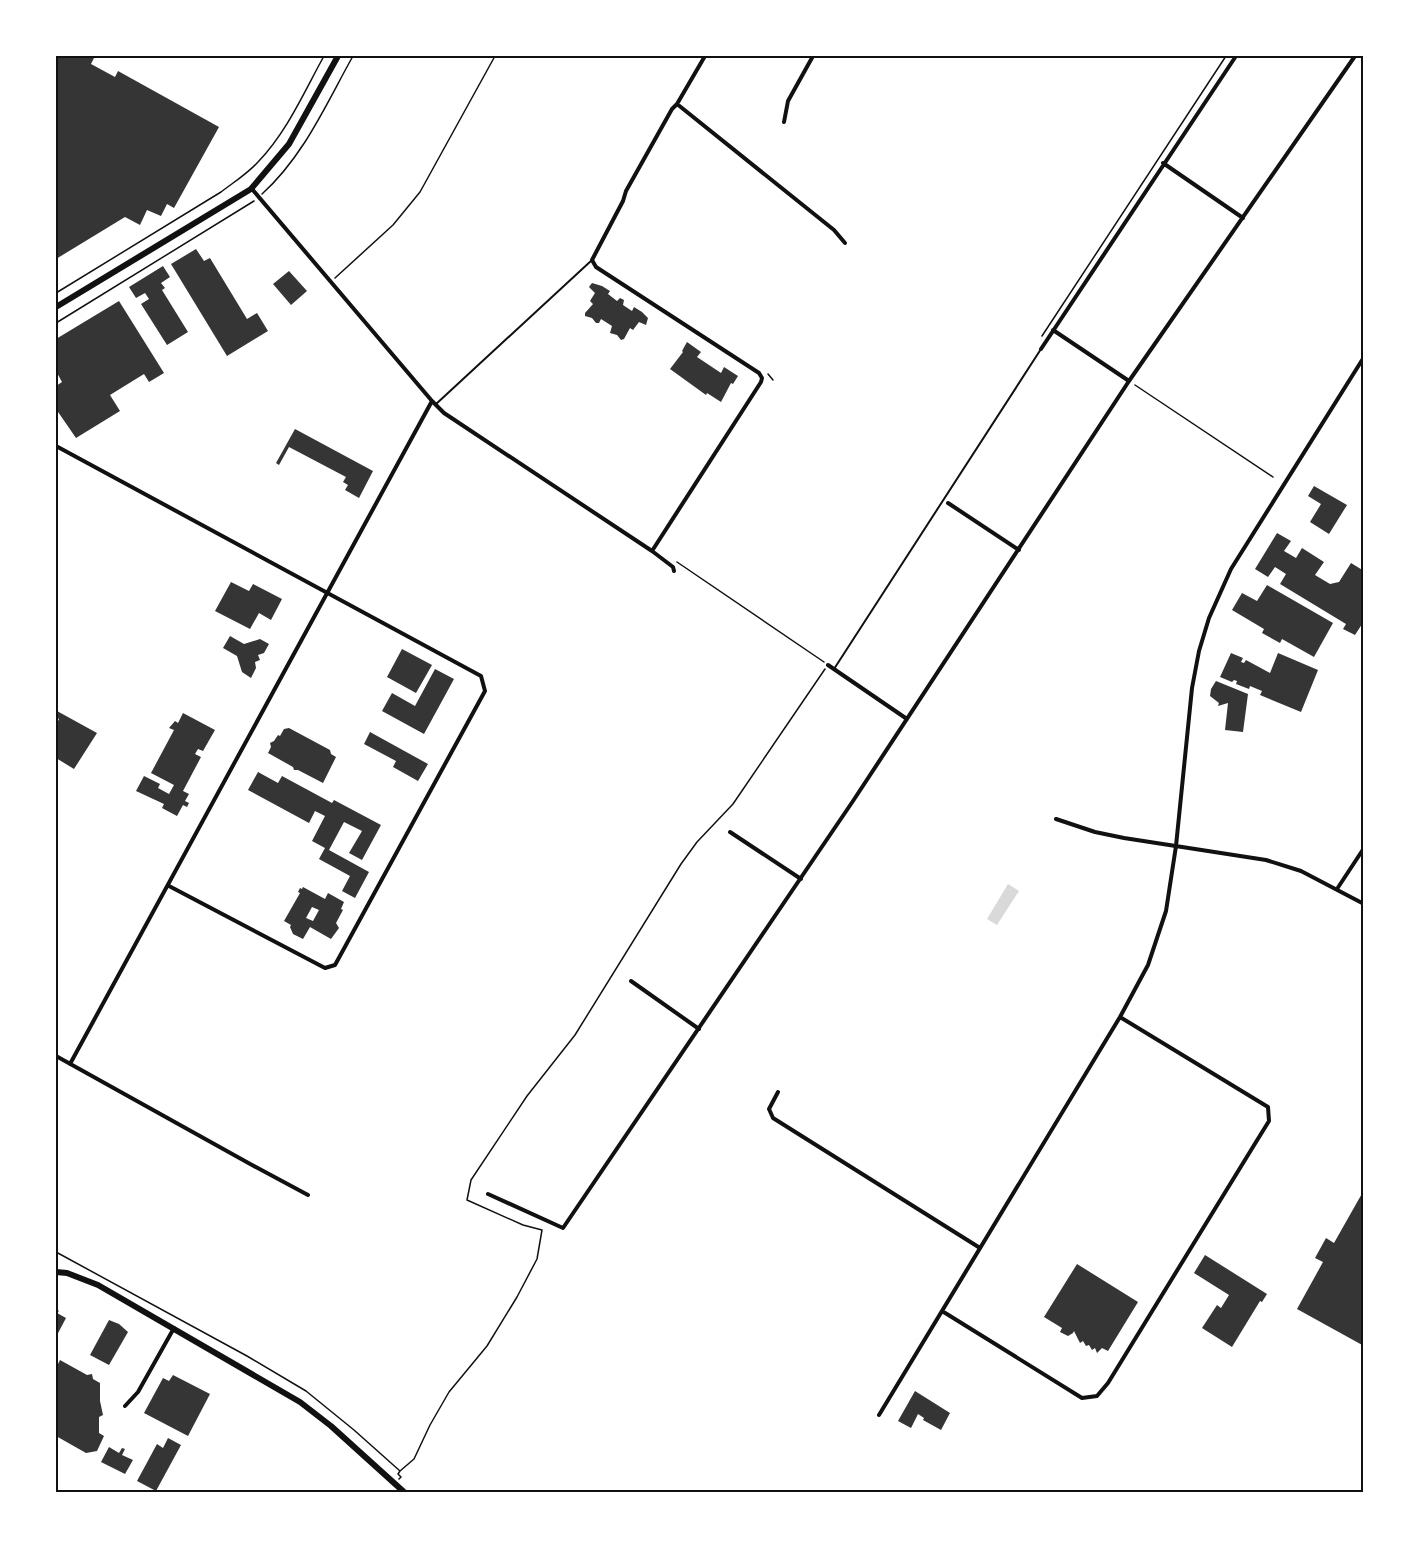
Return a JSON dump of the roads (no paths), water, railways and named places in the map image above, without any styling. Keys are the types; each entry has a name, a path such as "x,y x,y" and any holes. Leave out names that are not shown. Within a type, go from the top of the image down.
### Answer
{"main road":[{"path":"56,307 251,189 289,144 338,56"},
{"path":"56,1272 67,1273 86,1280 174,1328 300,1402 331,1426 404,1492"}],"street":[{"path":"652,551 762,378 759,373 596,267 592,260 626,191 705,56"},
{"path":"784,122 789,101 813,56"},
{"path":"1041,349 1236,56"},
{"path":"488,1194 563,1228 801,879 1129,381 1355,56"},
{"path":"677,104 834,230 845,243"},
{"path":"1163,163 1243,218"},
{"path":"251,189 444,413 652,551 674,567 674,571"},
{"path":"1053,330 1129,381"},
{"path":"879,1416 1120,1017 1148,966 1169,898 1195,670 1204,632 1216,599 1231,569 1364,357"},
{"path":"70,1064 169,886 326,593 434,403"},
{"path":"56,446 481,676 485,691 335,965 326,968 169,886"},
{"path":"948,503 1019,550"},
{"path":"828,665 907,719"},
{"path":"1056,819 1096,832 1266,860 1301,872 1364,904"},
{"path":"730,832 801,879"},
{"path":"1337,889 1364,848"},
{"path":"631,981 699,1029"},
{"path":"942,1311 1082,1398 1097,1396 1108,1383 1269,1121 1268,1107 1120,1017"},
{"path":"56,1056 308,1195"},
{"path":"777,1092 769,1109 773,1118 980,1248"},
{"path":"125,1406 138,1392 174,1328"}],"lane":[{"path":"434,403 592,260"},
{"path":"834,669 1041,349"}]}
